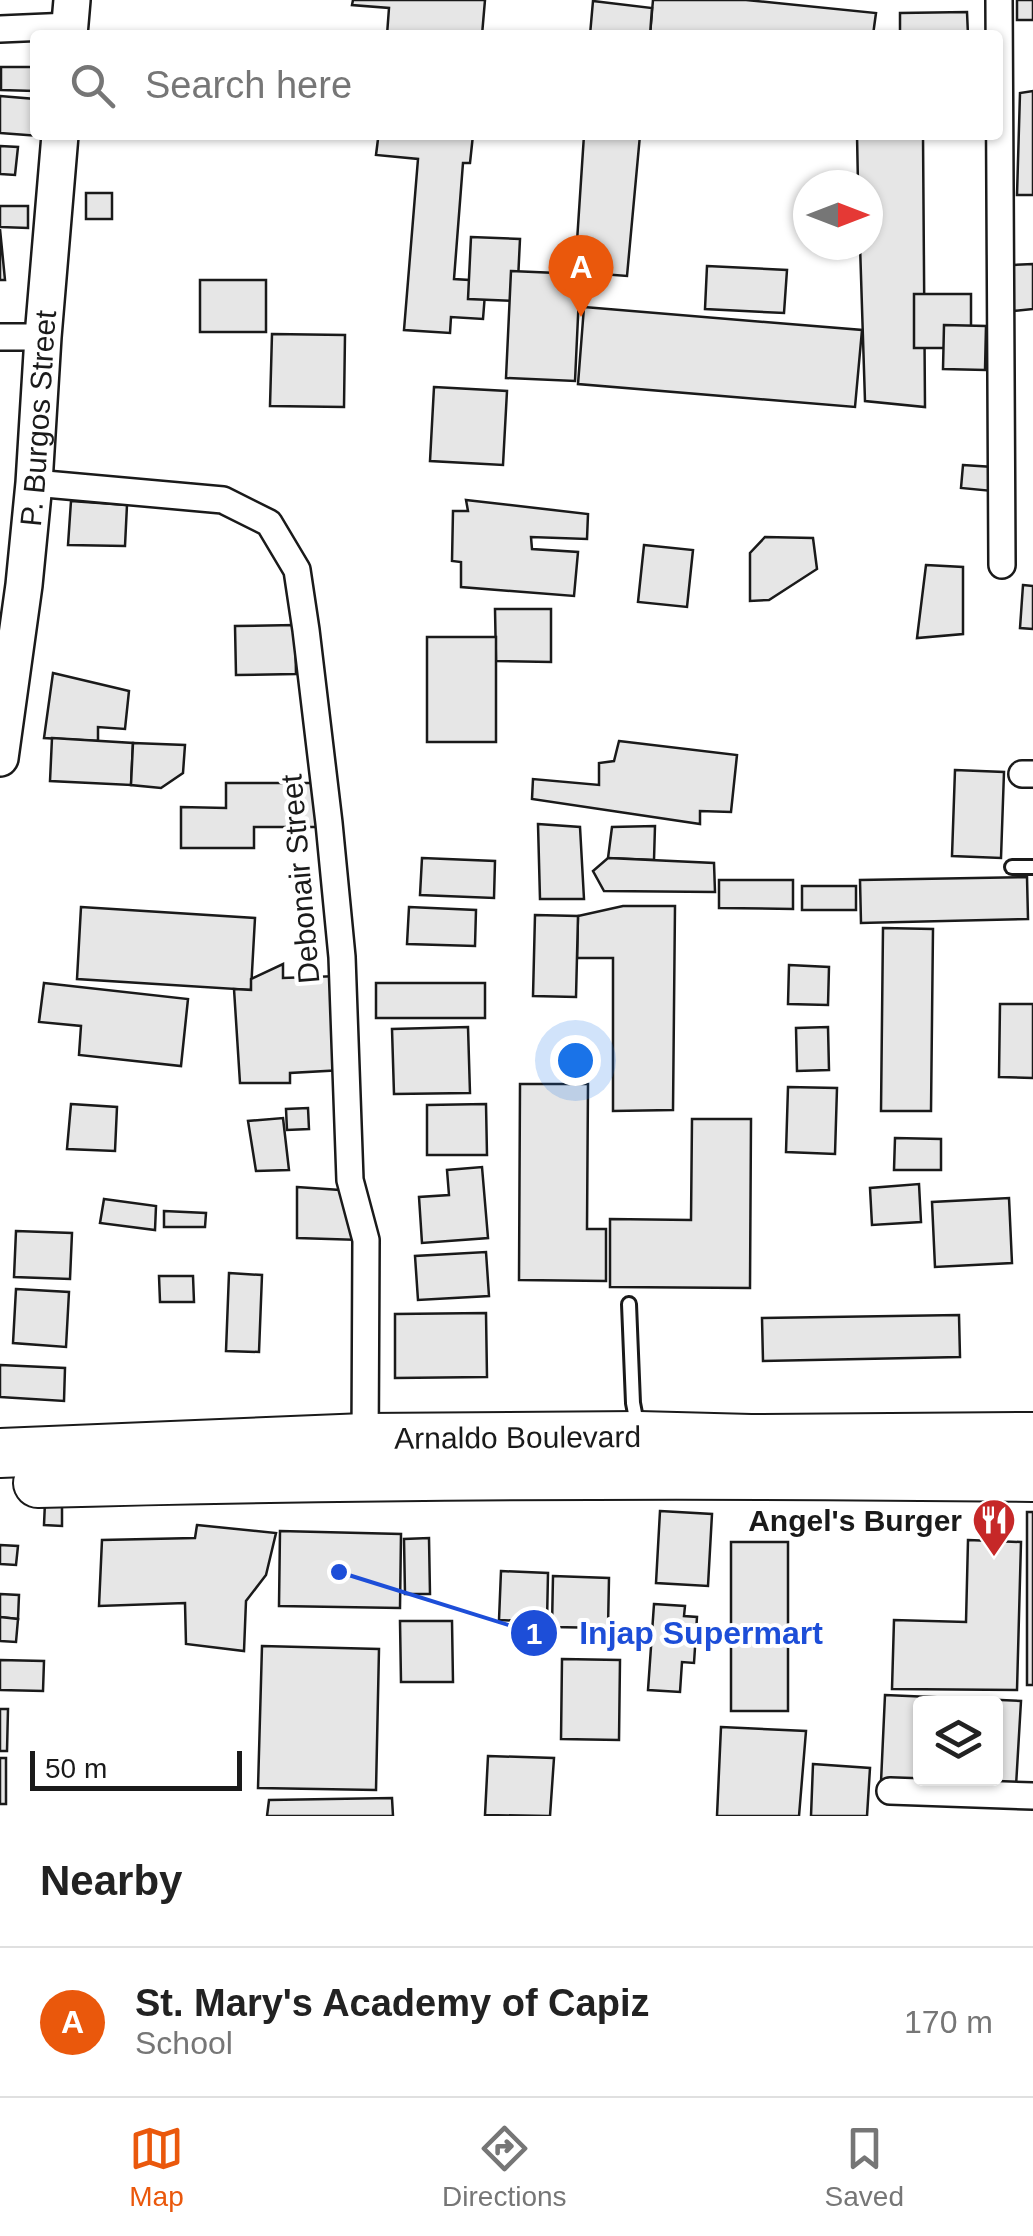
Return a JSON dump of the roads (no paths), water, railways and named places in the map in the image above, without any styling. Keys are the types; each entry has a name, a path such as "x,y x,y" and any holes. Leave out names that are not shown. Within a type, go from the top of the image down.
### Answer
{"highway":[{"name":"Arnaldo Boulevard","path":"0,1484 639,1436 1033,1437"},
{"name":"Arnaldo Boulevard","path":"0,1453 366,1457 732,1474 1033,1476"}],"main road":[{"name":"P. Burgos Street","path":"0,758 12,586 34,483 60,140"}],"street":[{"path":"999,0 999,30"},
{"path":"0,29 70,21"},
{"path":"1000,140 1002,565"},
{"path":"0,338 43,337"},
{"name":"Debonair Street","path":"34,483 224,500 269,523 297,570 342,958 350,1180 366,1240 366,1457"},
{"path":"890,1791 1033,1796"}],"lane":[{"path":"1012,867 1033,867"},
{"path":"629,1304 633,1404 639,1436"}],"place":[{"name":"St. Mary's Academy of Capiz","path":"581,317"},
{"name":"Angel's Burger","path":"994,1558"},
{"name":"Injap Supermart","path":"339,1572"}]}
